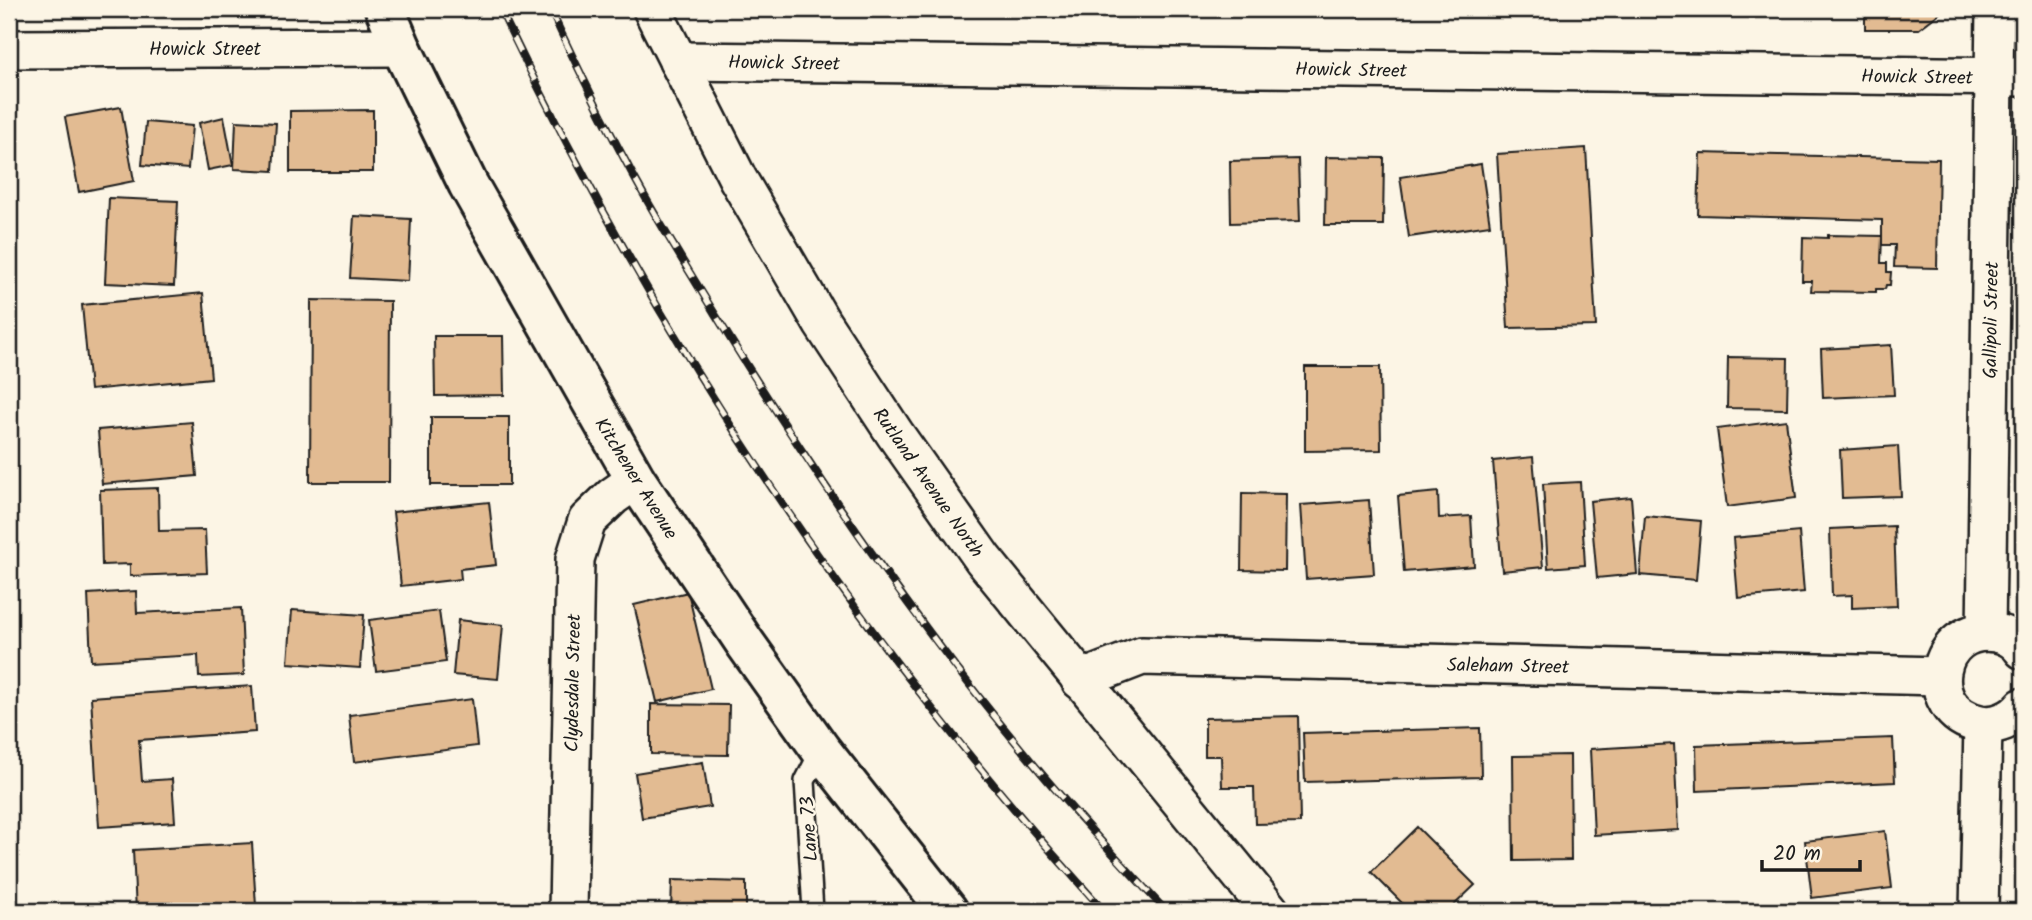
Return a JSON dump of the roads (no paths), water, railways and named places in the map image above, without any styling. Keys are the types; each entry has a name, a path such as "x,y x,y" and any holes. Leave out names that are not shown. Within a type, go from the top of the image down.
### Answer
{"street":[{"name":"Kitchener Avenue","path":"385,9 468,184 636,480 745,643 821,750 948,911"},
{"name":"Rutland Avenue North","path":"652,9 738,179 822,323 895,434 983,559 1270,911"},
{"name":"Gallipoli Street","path":"1986,632 2008,76 1995,9"},
{"name":"Howick Street","path":"9,49 401,47"},
{"name":"Howick Street","path":"678,61 2008,76"},
{"name":"Clydesdale Street","path":"568,911 575,559 587,521 613,496 636,480"},
{"path":"2023,650 2004,635 1986,632 1969,636 1954,645 1944,659 1940,676 1943,694 1952,709 1966,720 1983,725 2003,722 2023,707"},
{"name":"Saleham Street","path":"1080,680 1142,656 1940,676"},
{"path":"1979,911 1983,725"}],"lane":[{"name":"Lane 73","path":"813,911 805,781 821,750"}],"railway":[{"path":"500,9 561,131 626,251 695,368 768,482 846,594 928,703 1014,809 1104,911"},
{"path":"550,9 606,124 658,220 828,490 908,604 993,714 1068,804 1166,911"}]}
